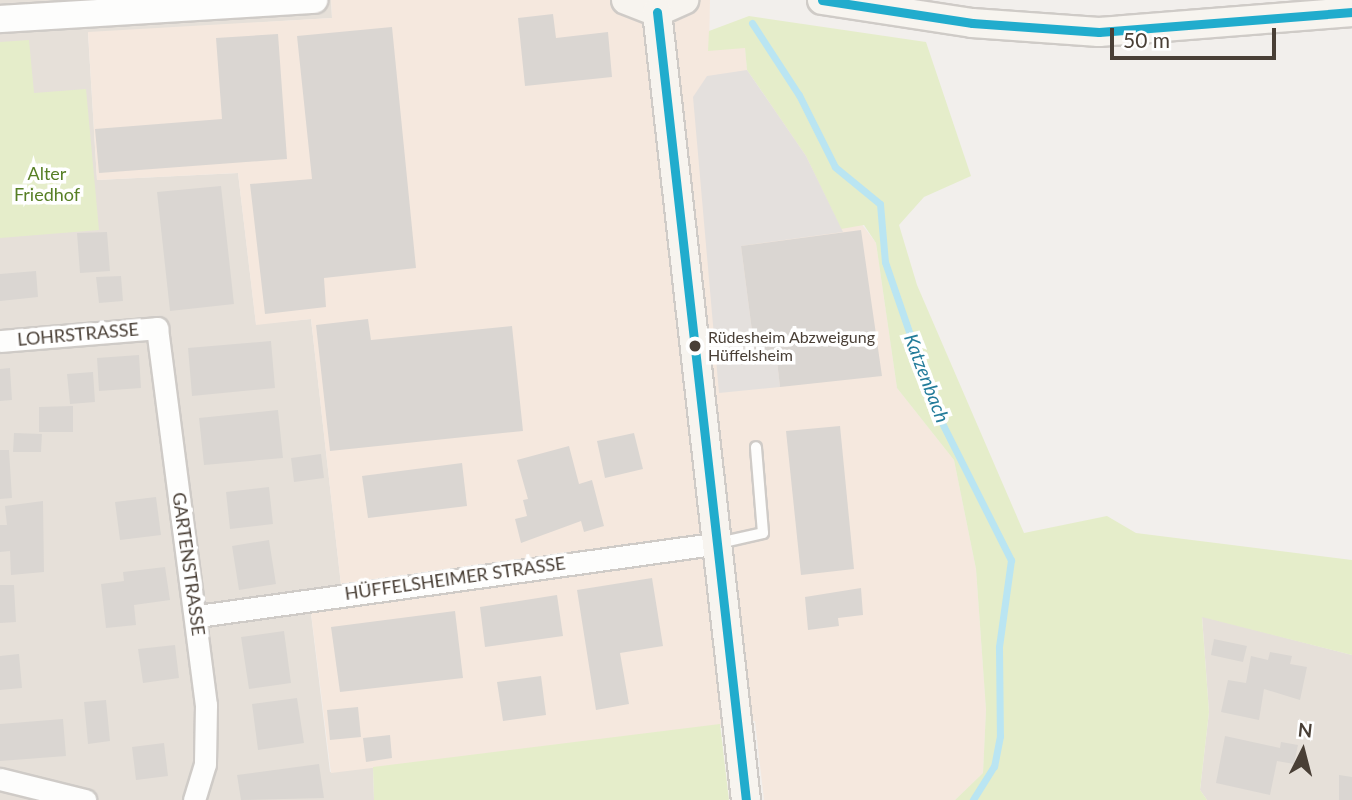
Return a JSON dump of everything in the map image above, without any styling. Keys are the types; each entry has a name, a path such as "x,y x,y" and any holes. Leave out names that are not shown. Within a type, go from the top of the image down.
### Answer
{"main road":[{"path":"626,0 657,12 684,0"},
{"path":"822,0 972,23 1099,32 1343,8"},
{"path":"657,12 713,544 746,800"}],"street":[{"path":"0,19 314,0"},
{"name":"LOHRSTRASSE","path":"0,341 157,328"},
{"name":"GARTENSTRASSE","path":"157,328 198,616 205,764 194,800"},
{"name":"HÜFFELSHEIMER STRASSE","path":"198,616 713,544"},
{"path":"0,779 85,800"}],"lane":[{"path":"713,544 763,533 756,447"}],"shaded area":[{"path":"0,0 331,0 332,18 88,33 97,180 238,173 256,324 311,319 341,585 308,589 330,772 373,767 374,800 0,800"},
{"path":"331,0 710,0 709,50 745,47 747,70 760,90 876,243 897,388 954,460 976,569 986,710 983,773 955,800 764,800 755,721 331,773 308,589 341,585 311,319 256,325 238,173 97,180 88,32 332,18"},
{"path":"747,70 806,156 843,232 741,246 755,354 776,352 780,387 719,393 693,97 707,76"},
{"path":"1202,616 1352,655 1352,800 1207,800 1200,790 1209,712"}],"green space":[{"path":"749,16 926,42 971,176 924,197 899,225 917,285 1024,533 1107,516 1136,533 1352,560 1352,655 1202,617 1209,712 1200,790 1207,800 955,800 983,773 986,710 976,569 954,460 897,388 876,243 864,225 841,229 806,156 747,70 745,48 708,51 709,31"},
{"name":"Alter Friedhof","path":"29,40 34,93 86,89 99,230 0,238 0,42"},
{"path":"720,724 729,800 374,800 373,767"}],"building":[{"path":"553,14 556,38 608,32 612,77 525,86 518,18"},
{"path":"392,27 416,268 324,278 326,307 265,314 250,184 312,179 297,36"},
{"path":"278,34 287,159 99,173 95,129 222,119 216,38"},
{"path":"221,186 234,304 170,311 157,192"},
{"path":"861,230 882,376 780,387 776,352 755,354 741,246"},
{"path":"107,232 110,271 80,273 77,233"},
{"path":"36,271 38,297 0,301 0,274"},
{"path":"121,276 123,301 99,303 96,277"},
{"path":"368,319 371,340 512,326 523,431 330,451 316,325"},
{"path":"271,341 275,388 192,396 188,348"},
{"path":"139,355 141,388 99,391 97,358"},
{"path":"10,368 12,400 0,401 0,369"},
{"path":"93,372 95,402 70,404 67,374"},
{"path":"73,406 73,432 39,432 39,407"},
{"path":"278,410 283,458 204,465 199,418"},
{"path":"840,426 854,569 801,575 786,431"},
{"path":"14,433 42,434 41,452 13,452"},
{"path":"634,433 643,469 605,478 597,441"},
{"path":"569,446 579,484 592,480 604,526 584,532 581,521 521,543 515,519 527,516 523,500 528,499 517,460"},
{"path":"0,450 9,450 12,498 0,499"},
{"path":"321,454 324,478 294,482 291,458"},
{"path":"462,463 467,506 368,518 362,476"},
{"path":"269,487 273,524 230,529 226,492"},
{"path":"156,497 161,535 120,540 115,502"},
{"path":"43,501 44,572 11,575 10,551 0,552 0,525 7,525 5,506"},
{"path":"269,540 276,584 239,590 232,546"},
{"path":"165,567 170,600 134,605 136,625 106,628 101,584 124,581 123,572"},
{"path":"652,578 663,646 620,653 629,704 596,710 577,590"},
{"path":"0,585 14,585 16,622 0,623"},
{"path":"861,588 863,615 838,618 839,626 808,630 805,597"},
{"path":"557,595 563,636 485,647 480,607"},
{"path":"455,611 463,678 340,692 331,627"},
{"path":"284,631 291,683 249,689 241,637"},
{"path":"1214,639 1247,646 1243,662 1211,655"},
{"path":"175,645 179,678 143,683 138,649"},
{"path":"1270,652 1292,656 1290,664 1307,667 1300,700 1264,689 1259,720 1221,712 1228,680 1246,683 1251,656 1268,660"},
{"path":"19,654 22,688 0,690 0,656"},
{"path":"541,676 546,715 503,721 497,682"},
{"path":"297,698 304,743 258,750 252,704"},
{"path":"106,700 110,741 88,744 84,702"},
{"path":"358,707 361,737 330,740 327,710"},
{"path":"63,719 66,756 0,761 0,724"},
{"path":"390,735 392,758 366,762 363,738"},
{"path":"1225,736 1280,748 1281,742 1298,745 1294,764 1277,761 1270,795 1216,783"},
{"path":"164,743 168,776 136,780 132,747"},
{"path":"319,764 324,798 241,800 237,775"},
{"path":"1339,775 1352,777 1352,800 1339,800"}],"waterway":[{"name":"Katzenbach","path":"752,23 799,95 835,167 880,204 885,262 937,413 1011,560 999,647 1000,736 994,766 973,800"}],"transit line":[{"path":"822,0 972,23 1099,32 1352,12"},
{"path":"657,12 746,800"}],"place":[{"name":"Rüdesheim Abzweigung Hüffelsheim","path":"695,346"}]}
